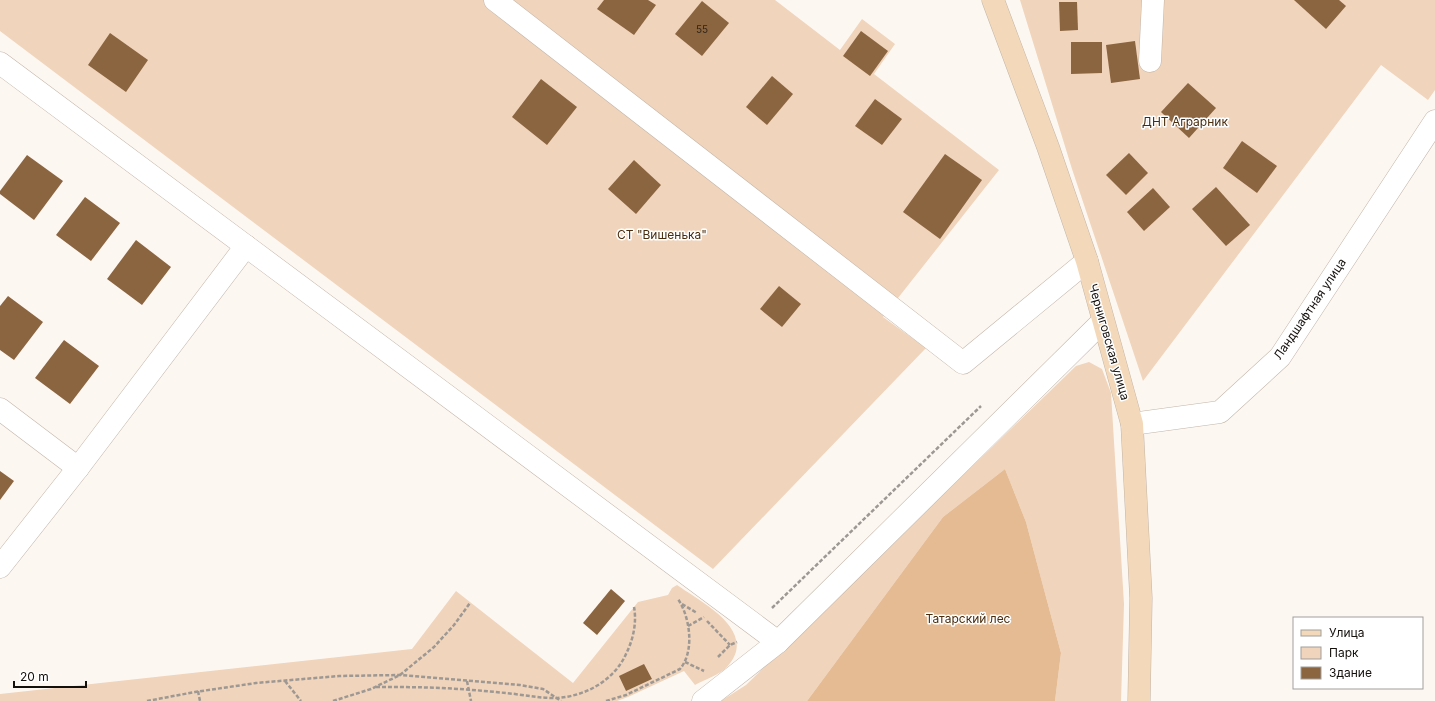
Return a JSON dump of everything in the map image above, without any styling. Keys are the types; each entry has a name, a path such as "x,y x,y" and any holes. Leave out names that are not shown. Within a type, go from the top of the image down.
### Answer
{"street":[{"path":"495,0 963,362 1086,261"},
{"name":"Черниговская улица","path":"993,0 1048,147 1086,261 1132,424 1141,598 1139,701"},
{"path":"1150,61 1152,0"},
{"path":"0,63 778,642"},
{"name":"Ландшафтная улица","path":"1132,424 1220,412 1280,358 1435,121"},
{"path":"0,567 78,468 246,246"},
{"path":"703,701 778,642 1103,321"},
{"path":"0,408 78,468"}],"path":[{"path":"715,661 730,645 741,640 983,404"},
{"path":"606,701 626,695 680,669 687,658 688,626 682,604 677,597"},
{"path":"333,701 376,687 400,676 434,647 454,625 470,603"},
{"path":"682,604 704,617 730,645"},
{"path":"376,687 469,690 556,698 587,691 600,685 612,675 623,661 631,643 635,626 634,607"},
{"path":"688,626 704,617"},
{"path":"684,662 705,672"},
{"path":"147,701 198,691 285,680 339,676 400,676 520,685 543,689 561,701"},
{"path":"285,680 300,701"},
{"path":"467,681 471,701"},
{"path":"198,691 200,701"}],"green space":[{"name":"СТ \"Вишенька\"","path":"0,0 775,0 840,50 862,19 895,44 874,74 999,170 883,317 926,348 713,569 0,31"},
{"name":"ДНТ Аграрник","path":"1020,0 1435,0 1435,90 1428,100 1381,65 1143,381 1072,169"},
{"path":"1089,362 1102,369 1111,393 1124,604 1121,701 1055,701 1061,653 1026,522 1005,469 943,517 807,701 721,701 746,685 1076,366"},
{"name":"Татарский лес","path":"1005,469 1026,522 1061,653 1055,701 807,701 943,517"},
{"path":"677,585 700,600 723,619 732,630 736,641 735,654 724,670 695,685 684,671 617,701 0,701 0,694 412,649 456,591 573,683 638,602 668,595 672,588"}],"building":[{"path":"604,0 648,0 656,5 634,35 597,9"},
{"path":"1294,0 1339,0 1346,6 1326,29"},
{"path":"702,1 729,23 702,56 675,34"},
{"path":"1059,2 1077,2 1078,30 1060,31"},
{"path":"861,31 888,51 870,76 843,56"},
{"path":"110,33 148,60 126,92 88,65"},
{"path":"1135,41 1140,79 1111,83 1106,45"},
{"path":"1071,42 1102,42 1102,73 1071,74"},
{"path":"772,76 793,94 767,125 746,107"},
{"path":"541,79 577,107 547,145 512,117"},
{"path":"1188,83 1216,108 1189,138 1161,112"},
{"path":"875,99 902,119 882,145 855,126"},
{"path":"1242,141 1277,166 1257,193 1223,168"},
{"path":"1129,153 1148,173 1126,195 1106,175"},
{"path":"945,154 982,180 940,239 903,212"},
{"path":"27,155 63,181 34,220 0,194 0,191"},
{"path":"634,160 661,185 636,214 608,189"},
{"path":"1216,187 1250,225 1226,246 1192,209"},
{"path":"1153,188 1170,207 1144,231 1127,212"},
{"path":"85,197 120,223 91,261 56,235"},
{"path":"136,240 171,267 142,305 107,279"},
{"path":"779,286 801,304 782,327 760,309"},
{"path":"8,296 43,322 14,360 0,350 0,306"},
{"path":"64,340 99,366 70,404 35,378"},
{"path":"0,471 14,481 0,500"},
{"path":"611,589 625,601 597,635 583,623"},
{"path":"644,664 652,679 626,691 619,676"}]}
